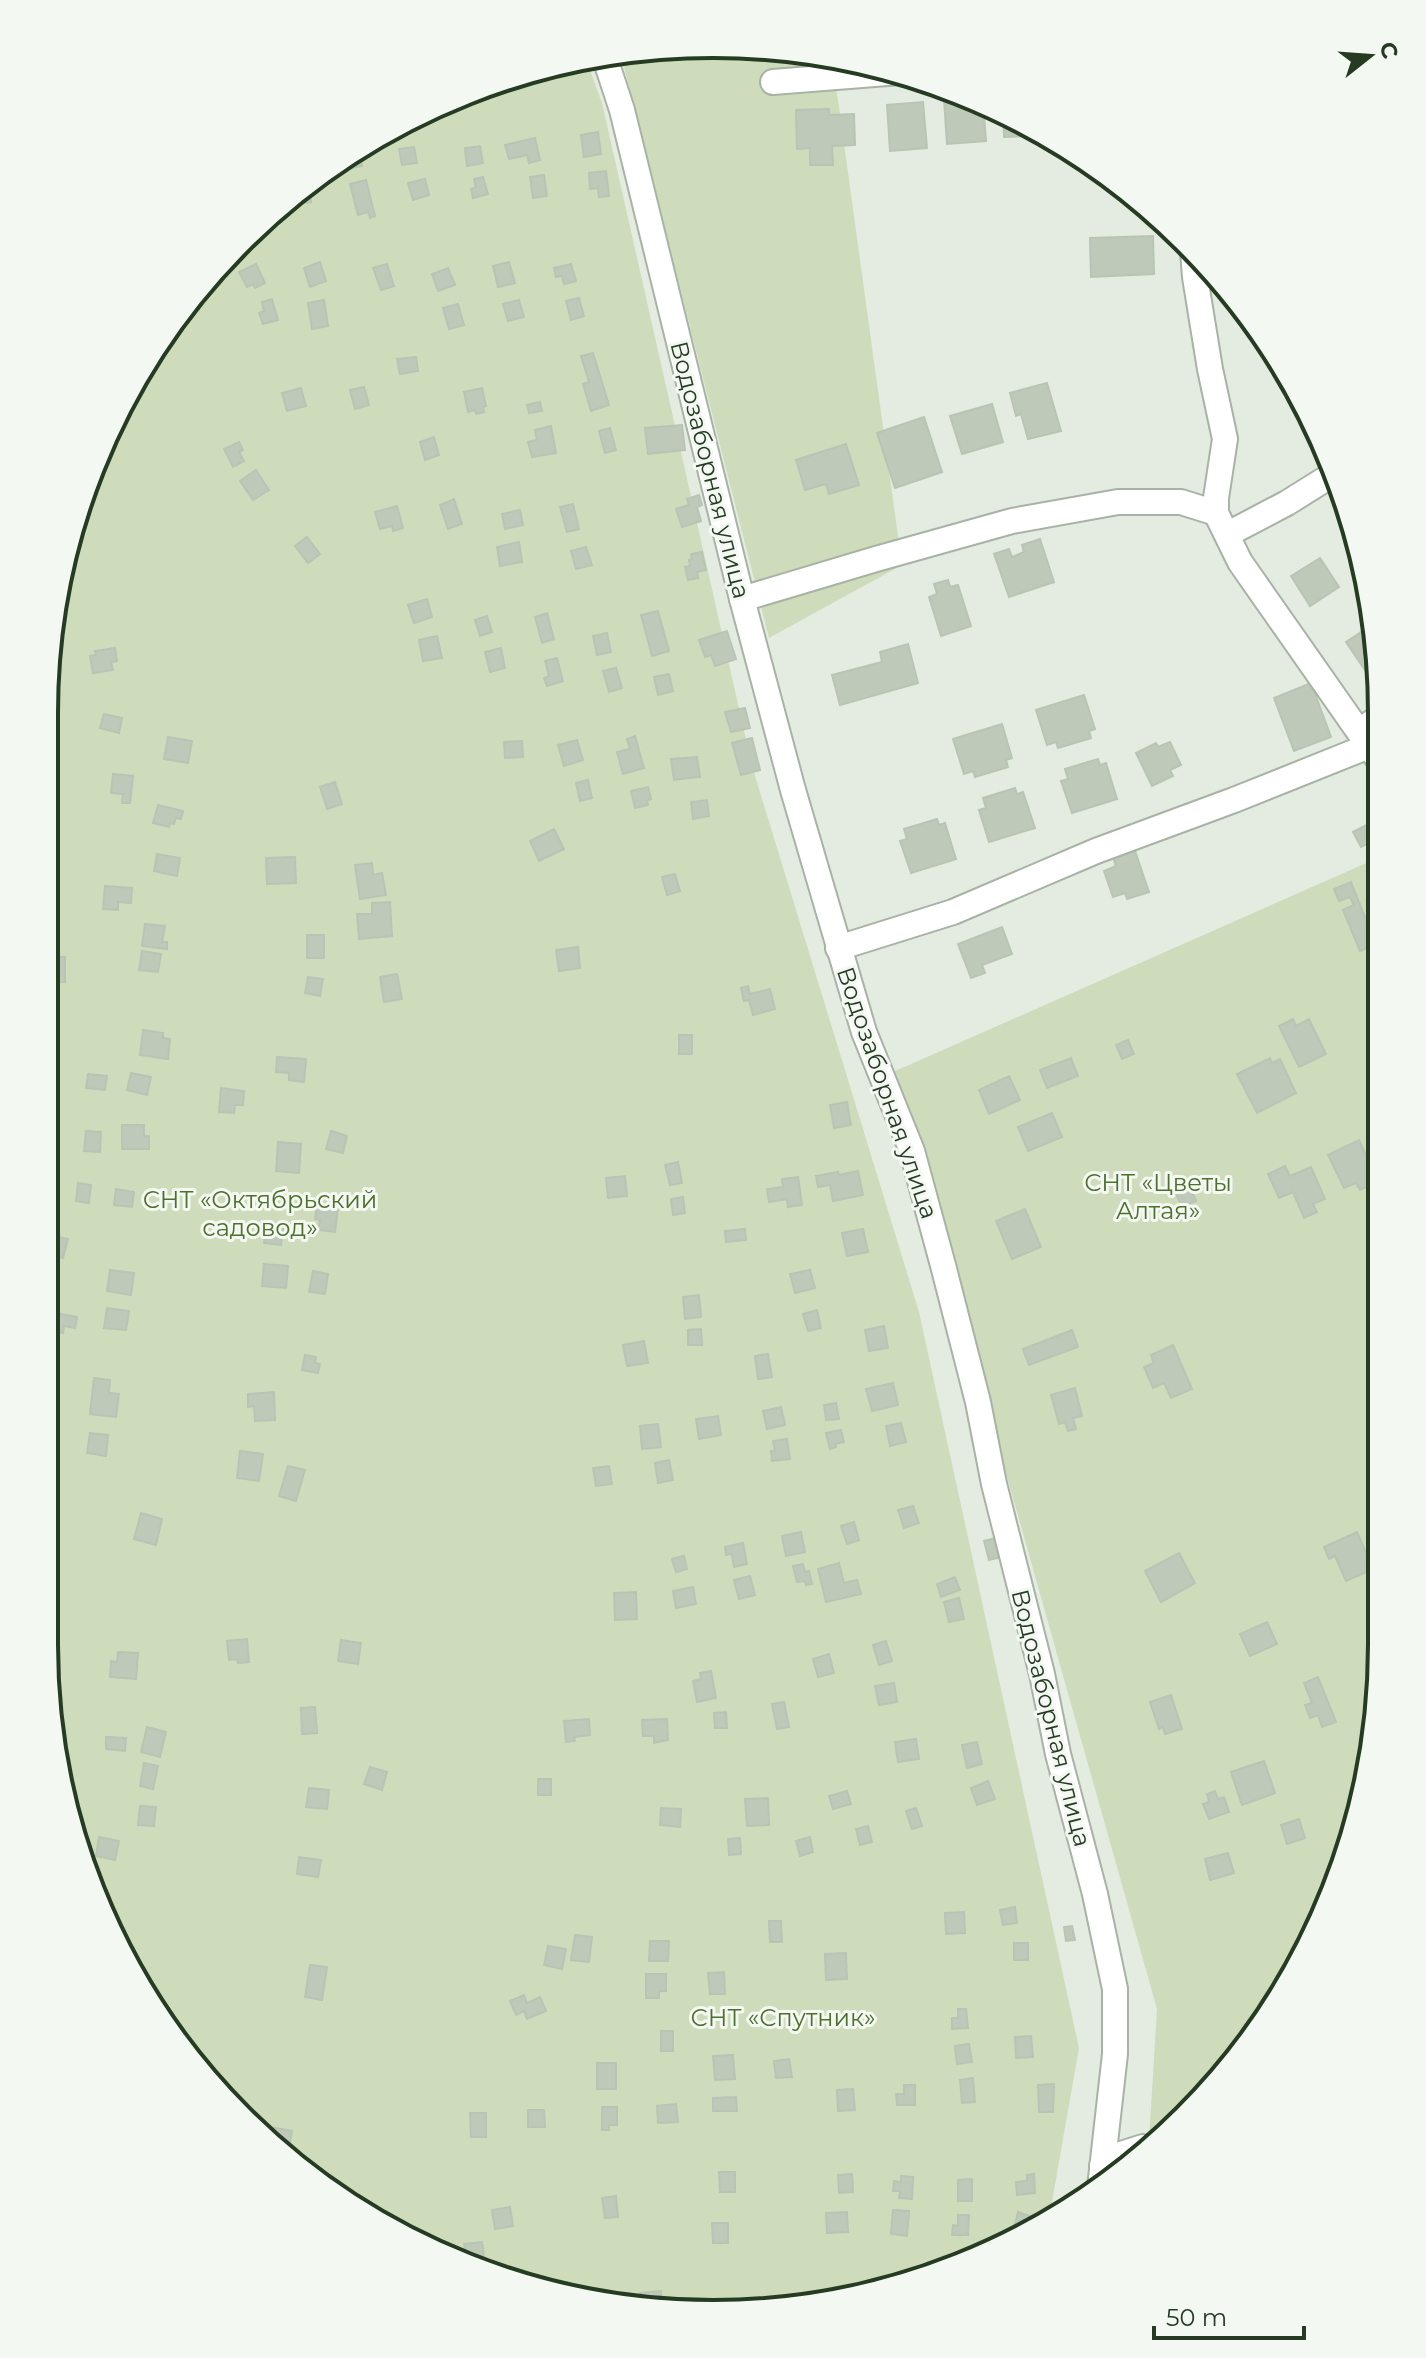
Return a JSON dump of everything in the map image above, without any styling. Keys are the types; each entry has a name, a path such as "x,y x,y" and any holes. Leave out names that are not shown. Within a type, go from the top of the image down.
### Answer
{"street":[{"name":"Водозаборная улица","path":"608,67 622,110 742,599 838,948 864,1032 912,1151 944,1269 1042,1674 1058,1754 1095,1894 1115,1989 1115,2054 1101,2173"},
{"path":"773,82 860,75"},
{"path":"1194,270 1225,439 1216,498 1222,524 1240,562 1368,743"},
{"path":"742,599 1012,521 1118,502 1181,502 1222,524 1287,503 1325,480"},
{"path":"838,948 953,912 1096,851 1368,747"},
{"path":"1109,2167 1121,2154 1127,2152"}],"green space":[{"path":"713,58 756,59 832,70 902,565 769,638 623,65"},
{"path":"590,70 602,103 752,766 919,1312 1079,2048 1051,2205 964,2250 883,2278 756,2299 670,2299 543,2278 462,2250 385,2212 314,2165 250,2108 193,2044 146,1972 108,1896 80,1815 64,1730 58,1645 58,713 64,628 80,543 108,462 146,385 193,314 250,250 314,193 386,146 462,108 543,80"},
{"name":"СНТ «Цветы Алтая»","path":"1368,862 1368,1645 1367,1688 1355,1773 1346,1815 1318,1896 1280,1973 1233,2044 1149,2133 1157,2009 893,1072"}],"building":[{"path":"944,101 984,117 986,141 947,144"},
{"path":"923,102 927,148 890,151 887,105"},
{"path":"829,109 829,115 854,114 855,145 832,146 833,165 810,165 810,148 797,149 796,110"},
{"path":"1004,126 1022,136 1004,137"},
{"path":"598,132 601,154 584,157 581,135"},
{"path":"535,138 540,160 529,163 527,155 509,159 505,145"},
{"path":"480,146 483,163 467,166 465,148"},
{"path":"414,147 417,163 402,165 399,149"},
{"path":"606,171 609,196 599,197 598,188 590,189 589,173"},
{"path":"544,175 547,196 533,198 530,177"},
{"path":"483,177 488,194 473,198 471,189 476,187 474,179"},
{"path":"425,179 429,195 413,200 408,183"},
{"path":"366,180 375,216 370,218 368,212 358,215 350,184"},
{"path":"1153,236 1154,274 1091,277 1090,238"},
{"path":"320,262 326,281 310,287 304,268"},
{"path":"509,262 515,283 498,287 493,266"},
{"path":"256,264 265,283 255,288 253,284 247,287 239,272"},
{"path":"387,264 394,286 381,290 373,268"},
{"path":"571,264 576,281 564,284 562,276 556,277 554,268"},
{"path":"448,268 455,285 438,291 432,274"},
{"path":"579,298 584,316 571,320 566,301"},
{"path":"272,299 278,320 263,324 259,313 264,311 262,302"},
{"path":"324,300 328,326 312,329 308,303"},
{"path":"519,300 524,317 508,321 503,304"},
{"path":"458,304 464,325 449,329 443,308"},
{"path":"593,353 609,405 591,411 583,384 589,382 581,356"},
{"path":"416,357 418,371 400,374 397,359"},
{"path":"1047,383 1061,431 1028,439 1021,414 1016,416 1010,393"},
{"path":"364,387 369,405 355,409 350,390"},
{"path":"301,388 306,406 287,411 282,393"},
{"path":"482,388 486,406 483,407 484,412 468,412 464,392"},
{"path":"540,402 542,411 529,413 527,405"},
{"path":"992,404 1003,442 962,454 950,416"},
{"path":"924,417 942,472 895,488 877,433"},
{"path":"682,425 685,450 648,454 645,428"},
{"path":"551,426 556,453 532,457 528,442 537,440 535,430"},
{"path":"610,428 616,450 605,453 599,431"},
{"path":"434,437 439,455 425,460 420,442"},
{"path":"239,442 243,450 239,452 244,461 233,467 224,449"},
{"path":"846,444 859,485 829,494 826,484 805,490 796,460"},
{"path":"256,470 269,490 253,500 240,481"},
{"path":"699,495 702,505 697,507 701,521 682,527 676,509 689,505 687,499"},
{"path":"454,499 462,524 448,529 440,505"},
{"path":"573,504 579,529 567,532 560,507"},
{"path":"397,506 403,528 393,531 392,526 380,529 375,512"},
{"path":"520,510 523,525 505,529 502,514"},
{"path":"307,537 320,554 308,563 295,546"},
{"path":"1040,539 1054,582 1009,597 994,554 1009,549 1012,557 1024,552 1022,545"},
{"path":"519,542 522,562 500,566 497,547"},
{"path":"586,547 592,565 576,569 571,551"},
{"path":"702,552 706,570 697,572 698,578 688,580 685,567 690,566 691,554"},
{"path":"1320,558 1339,587 1310,606 1291,576"},
{"path":"948,580 950,587 958,585 971,626 941,636 929,597 937,594 934,584"},
{"path":"427,599 432,617 414,623 408,605"},
{"path":"658,611 669,651 652,656 641,615"},
{"path":"547,613 554,639 542,643 535,617"},
{"path":"487,616 492,632 480,636 475,620"},
{"path":"727,631 736,659 715,666 711,655 705,657 699,640"},
{"path":"1362,631 1367,673 1346,642"},
{"path":"607,633 611,652 597,655 593,636"},
{"path":"437,636 442,658 423,661 419,640"},
{"path":"908,644 918,683 840,705 832,675 882,662 880,652"},
{"path":"115,648 117,661 111,662 113,670 93,673 90,656 96,655 95,651"},
{"path":"501,648 505,668 490,672 485,652"},
{"path":"557,658 563,681 547,686 544,678 549,676 545,661"},
{"path":"616,668 622,688 609,692 603,671"},
{"path":"669,674 673,691 658,695 654,677"},
{"path":"1311,683 1331,737 1294,751 1274,698"},
{"path":"1084,695 1095,729 1089,731 1091,738 1058,748 1056,742 1047,745 1036,710"},
{"path":"745,708 750,728 731,732 725,712"},
{"path":"104,714 122,718 119,733 100,728"},
{"path":"1002,724 1012,758 1006,760 1008,767 975,777 973,771 964,774 953,739"},
{"path":"635,736 644,768 623,774 617,752 630,749 627,739"},
{"path":"168,737 192,741 188,763 164,759"},
{"path":"752,738 760,770 741,775 732,743"},
{"path":"577,740 583,760 564,766 558,745"},
{"path":"522,741 523,757 505,758 504,742"},
{"path":"1170,742 1181,765 1170,770 1173,776 1152,786 1136,753 1156,743 1158,747"},
{"path":"697,757 700,777 674,780 671,759"},
{"path":"1098,759 1100,765 1106,763 1117,799 1072,813 1061,781 1068,779 1065,769"},
{"path":"113,774 133,776 130,803 122,803 123,794 111,793"},
{"path":"588,780 592,798 580,801 576,783"},
{"path":"335,782 342,804 327,809 320,787"},
{"path":"648,787 651,799 647,801 648,805 635,808 631,791"},
{"path":"1015,788 1017,794 1023,792 1035,828 989,842 979,810 986,808 983,798"},
{"path":"707,800 709,816 693,819 691,802"},
{"path":"158,805 183,811 181,819 176,818 169,827 153,823"},
{"path":"937,819 939,825 945,823 956,859 911,873 900,841 907,839 904,829"},
{"path":"1368,824 1368,844 1361,847 1353,832"},
{"path":"554,829 564,849 539,861 530,841"},
{"path":"1135,851 1149,892 1127,899 1125,893 1113,897 1104,871 1116,866 1113,858"},
{"path":"157,854 180,858 177,876 154,871"},
{"path":"295,857 296,883 267,884 266,858"},
{"path":"372,863 373,875 382,873 386,895 360,899 355,865"},
{"path":"675,874 680,891 667,895 662,877"},
{"path":"1351,882 1368,925 1368,948 1360,951 1343,910 1354,905 1350,897 1339,901 1334,889"},
{"path":"105,886 132,888 131,903 118,902 118,910 103,909"},
{"path":"390,902 392,936 359,939 357,914 372,914 372,903"},
{"path":"145,924 165,926 162,942 167,942 167,949 142,946"},
{"path":"1002,927 1012,954 982,965 985,973 971,978 958,944"},
{"path":"307,935 324,935 324,958 307,958"},
{"path":"578,947 580,968 559,971 556,950"},
{"path":"142,951 161,954 158,972 139,970"},
{"path":"58,957 65,957 65,982 58,982"},
{"path":"397,974 402,999 384,1002 380,977"},
{"path":"308,977 323,979 320,996 305,993"},
{"path":"748,986 750,994 770,989 775,1009 753,1015 749,1000 744,1001 741,988"},
{"path":"1293,1019 1296,1026 1309,1019 1326,1054 1299,1067 1279,1026"},
{"path":"143,1030 163,1033 163,1038 170,1039 168,1059 140,1055"},
{"path":"679,1035 692,1035 692,1054 679,1054"},
{"path":"1128,1040 1134,1054 1122,1059 1116,1045"},
{"path":"277,1057 306,1059 304,1082 289,1080 289,1073 276,1072"},
{"path":"1071,1058 1078,1076 1047,1088 1040,1070"},
{"path":"1270,1058 1272,1063 1280,1059 1296,1093 1257,1113 1237,1074"},
{"path":"131,1073 151,1077 147,1095 127,1090"},
{"path":"88,1074 107,1076 105,1090 86,1088"},
{"path":"1009,1076 1020,1100 989,1114 979,1090"},
{"path":"221,1088 244,1091 243,1105 235,1105 234,1113 219,1112"},
{"path":"847,1102 851,1125 834,1128 830,1105"},
{"path":"1052,1113 1062,1137 1028,1151 1018,1127"},
{"path":"122,1125 144,1125 144,1136 149,1136 149,1149 122,1149"},
{"path":"86,1131 101,1132 100,1152 84,1151"},
{"path":"331,1131 347,1136 343,1153 326,1149"},
{"path":"1359,1140 1368,1160 1368,1186 1360,1190 1356,1183 1344,1188 1328,1155"},
{"path":"278,1142 301,1144 299,1173 276,1171"},
{"path":"678,1162 682,1183 670,1185 665,1165"},
{"path":"1285,1166 1290,1176 1311,1167 1325,1199 1313,1204 1317,1212 1304,1218 1293,1192 1279,1198 1268,1174"},
{"path":"858,1171 863,1195 833,1201 830,1185 818,1187 816,1176"},
{"path":"625,1176 627,1196 608,1198 606,1178"},
{"path":"798,1177 802,1205 788,1207 787,1199 769,1202 767,1189 783,1187 782,1179"},
{"path":"1186,1179 1196,1201 1182,1207 1172,1185"},
{"path":"78,1183 91,1185 89,1203 76,1201"},
{"path":"116,1189 134,1192 132,1207 114,1205"},
{"path":"683,1197 685,1213 673,1215 671,1199"},
{"path":"317,1206 338,1208 335,1232 318,1230 320,1220 315,1219"},
{"path":"1025,1209 1041,1247 1012,1259 996,1221"},
{"path":"266,1223 283,1224 281,1245 264,1243"},
{"path":"745,1229 746,1240 726,1242 725,1231"},
{"path":"863,1229 868,1252 847,1256 842,1233"},
{"path":"58,1237 68,1239 63,1258 58,1257"},
{"path":"264,1264 288,1266 286,1288 262,1286"},
{"path":"110,1270 134,1273 131,1295 107,1291"},
{"path":"810,1270 815,1288 795,1293 790,1274"},
{"path":"313,1271 328,1274 325,1294 309,1292"},
{"path":"699,1295 701,1317 685,1319 683,1297"},
{"path":"107,1308 129,1311 126,1330 104,1328"},
{"path":"817,1310 821,1328 808,1331 803,1314"},
{"path":"58,1313 77,1317 75,1328 64,1326 63,1333 58,1332"},
{"path":"884,1326 888,1348 869,1351 865,1330"},
{"path":"701,1329 702,1345 688,1345 688,1330"},
{"path":"1072,1330 1078,1347 1029,1365 1023,1349"},
{"path":"644,1341 648,1363 627,1366 623,1345"},
{"path":"1173,1345 1192,1389 1171,1398 1164,1383 1153,1388 1144,1367 1154,1363 1151,1355"},
{"path":"768,1354 772,1377 758,1379 755,1356"},
{"path":"305,1355 316,1357 315,1363 320,1364 318,1373 302,1370"},
{"path":"94,1378 110,1380 109,1393 119,1394 116,1417 90,1414"},
{"path":"893,1383 898,1405 872,1411 866,1389"},
{"path":"1075,1388 1082,1416 1073,1418 1076,1429 1068,1431 1065,1422 1059,1424 1051,1395"},
{"path":"274,1392 275,1420 255,1421 254,1406 248,1407 248,1394"},
{"path":"836,1403 839,1419 826,1420 824,1405"},
{"path":"781,1407 785,1425 767,1429 763,1411"},
{"path":"718,1416 721,1435 699,1439 696,1419"},
{"path":"901,1423 906,1442 890,1446 886,1426"},
{"path":"658,1424 661,1447 642,1449 640,1426"},
{"path":"841,1430 844,1442 830,1449 826,1433"},
{"path":"90,1433 108,1435 106,1456 87,1453"},
{"path":"787,1439 790,1459 772,1461 771,1451 775,1451 773,1441"},
{"path":"240,1451 263,1454 259,1481 237,1478"},
{"path":"669,1460 673,1480 658,1483 655,1463"},
{"path":"288,1466 305,1470 296,1501 279,1496"},
{"path":"609,1466 612,1484 596,1486 593,1468"},
{"path":"913,1506 919,1523 904,1528 898,1510"},
{"path":"141,1513 162,1519 156,1545 134,1539"},
{"path":"854,1522 859,1540 847,1544 841,1526"},
{"path":"801,1532 805,1552 786,1556 782,1536"},
{"path":"1357,1532 1368,1557 1368,1571 1346,1581 1335,1556 1329,1559 1324,1547"},
{"path":"996,1538 1001,1557 989,1560 984,1541"},
{"path":"743,1543 747,1564 734,1567 732,1554 726,1555 725,1547"},
{"path":"1179,1553 1195,1583 1161,1602 1145,1571"},
{"path":"684,1556 687,1569 676,1572 672,1559"},
{"path":"839,1563 844,1583 857,1580 861,1594 826,1602 818,1569"},
{"path":"803,1564 805,1572 809,1571 812,1584 797,1582 793,1566"},
{"path":"750,1576 755,1595 739,1599 734,1580"},
{"path":"955,1577 960,1590 941,1597 937,1584"},
{"path":"693,1587 696,1604 676,1608 673,1591"},
{"path":"636,1592 637,1619 615,1620 614,1593"},
{"path":"959,1598 964,1619 949,1622 944,1602"},
{"path":"1267,1622 1277,1644 1250,1656 1240,1634"},
{"path":"247,1639 249,1662 229,1660 227,1641"},
{"path":"341,1640 361,1643 358,1664 338,1661"},
{"path":"886,1641 892,1661 879,1665 873,1645"},
{"path":"118,1652 138,1653 136,1679 110,1677 111,1661 117,1662"},
{"path":"829,1654 834,1673 818,1677 813,1659"},
{"path":"711,1671 716,1698 697,1702 693,1681 701,1679 700,1673"},
{"path":"1318,1677 1336,1722 1322,1727 1318,1715 1310,1718 1305,1705 1312,1703 1304,1683"},
{"path":"894,1683 897,1702 879,1705 875,1686"},
{"path":"1171,1695 1182,1729 1165,1734 1163,1727 1159,1729 1150,1702"},
{"path":"784,1702 789,1727 777,1729 772,1704"},
{"path":"315,1707 317,1733 302,1734 301,1708"},
{"path":"726,1712 727,1728 715,1728 714,1713"},
{"path":"589,1719 590,1735 574,1737 575,1741 566,1742 564,1721"},
{"path":"667,1719 668,1740 654,1743 654,1736 643,1736 642,1720"},
{"path":"147,1727 166,1732 160,1757 141,1752"},
{"path":"106,1737 126,1738 125,1751 106,1749"},
{"path":"916,1739 919,1759 898,1762 895,1742"},
{"path":"977,1742 982,1764 967,1768 962,1745"},
{"path":"1264,1761 1275,1793 1242,1805 1231,1772"},
{"path":"144,1763 158,1766 153,1789 140,1786"},
{"path":"370,1767 387,1772 382,1790 364,1784"},
{"path":"538,1779 551,1779 551,1795 538,1795"},
{"path":"988,1781 995,1799 977,1805 971,1788"},
{"path":"309,1788 329,1790 327,1809 306,1807"},
{"path":"847,1791 851,1804 833,1809 829,1796"},
{"path":"1215,1791 1218,1799 1224,1797 1229,1812 1209,1819 1203,1804 1209,1802 1207,1794"},
{"path":"768,1798 769,1825 747,1826 745,1799"},
{"path":"140,1806 156,1807 154,1826 138,1825"},
{"path":"661,1808 681,1809 680,1827 660,1825"},
{"path":"916,1808 922,1826 912,1829 906,1811"},
{"path":"1299,1819 1305,1838 1287,1844 1281,1825"},
{"path":"868,1826 872,1842 860,1845 856,1829"},
{"path":"99,1837 119,1841 115,1860 96,1856"},
{"path":"810,1837 813,1852 800,1856 796,1841"},
{"path":"740,1838 741,1854 729,1855 728,1839"},
{"path":"1228,1853 1234,1873 1210,1880 1205,1859"},
{"path":"299,1857 321,1860 318,1877 297,1874"},
{"path":"1015,1907 1017,1923 1003,1925 1000,1910"},
{"path":"964,1912 965,1933 946,1934 945,1913"},
{"path":"769,1921 781,1921 782,1942 770,1942"},
{"path":"1072,1926 1075,1940 1066,1941 1064,1927"},
{"path":"575,1935 592,1937 589,1962 571,1960"},
{"path":"650,1941 669,1941 668,1961 649,1961"},
{"path":"1014,1943 1028,1943 1028,1960 1014,1960"},
{"path":"548,1946 566,1949 562,1969 544,1965"},
{"path":"846,1953 847,1979 826,1980 825,1954"},
{"path":"310,1965 327,1967 322,2000 305,1997"},
{"path":"724,1972 725,1994 710,1994 708,1973"},
{"path":"646,1974 666,1974 666,1991 659,1991 659,1998 646,1998"},
{"path":"524,1995 527,2003 540,1997 546,2011 527,2019 524,2011 516,2015 510,2001"},
{"path":"958,2009 966,2009 968,2028 952,2029 952,2018 958,2018"},
{"path":"661,2031 673,2031 673,2051 661,2051"},
{"path":"1031,2036 1033,2057 1016,2058 1015,2037"},
{"path":"969,2044 972,2062 957,2064 955,2046"},
{"path":"733,2055 735,2079 715,2080 713,2056"},
{"path":"789,2059 792,2077 776,2078 774,2061"},
{"path":"597,2063 616,2063 616,2089 597,2089"},
{"path":"973,2078 975,2102 962,2103 960,2080"},
{"path":"1054,2084 1053,2112 1039,2112 1038,2085"},
{"path":"904,2085 915,2085 915,2105 897,2105 896,2094 904,2094"},
{"path":"853,2089 855,2110 838,2111 837,2090"},
{"path":"736,2097 737,2111 713,2111 713,2098"},
{"path":"676,2104 678,2122 658,2123 657,2106"},
{"path":"602,2107 617,2107 617,2125 609,2125 609,2130 602,2130"},
{"path":"528,2110 544,2110 545,2127 528,2127"},
{"path":"470,2113 486,2113 486,2137 471,2137"},
{"path":"270,2127 292,2131 290,2144"},
{"path":"719,2172 735,2172 735,2192 720,2192"},
{"path":"852,2174 853,2192 839,2193 838,2175"},
{"path":"1034,2174 1035,2193 1017,2195 1016,2182 1027,2181 1027,2175"},
{"path":"901,2176 913,2177 912,2199 899,2198 900,2191 893,2191 894,2181 901,2182"},
{"path":"972,2179 972,2201 958,2201 958,2180"},
{"path":"616,2196 618,2217 605,2218 602,2198"},
{"path":"510,2207 513,2226 495,2229 492,2210"},
{"path":"893,2210 909,2211 907,2236 891,2234"},
{"path":"847,2212 848,2232 827,2233 826,2213"},
{"path":"1018,2212 1031,2217 1015,2226"},
{"path":"958,2215 969,2215 968,2235 952,2235 953,2225 958,2226"},
{"path":"712,2223 728,2223 728,2243 713,2243"},
{"path":"482,2242 484,2258 465,2251 464,2244"},
{"path":"661,2291 661,2298 640,2295 640,2293"}],"park label":[{"name":"СНТ «Октябрьский садовод»","path":"260,1214"},
{"name":"СНТ «Спутник»","path":"783,2018"}]}
